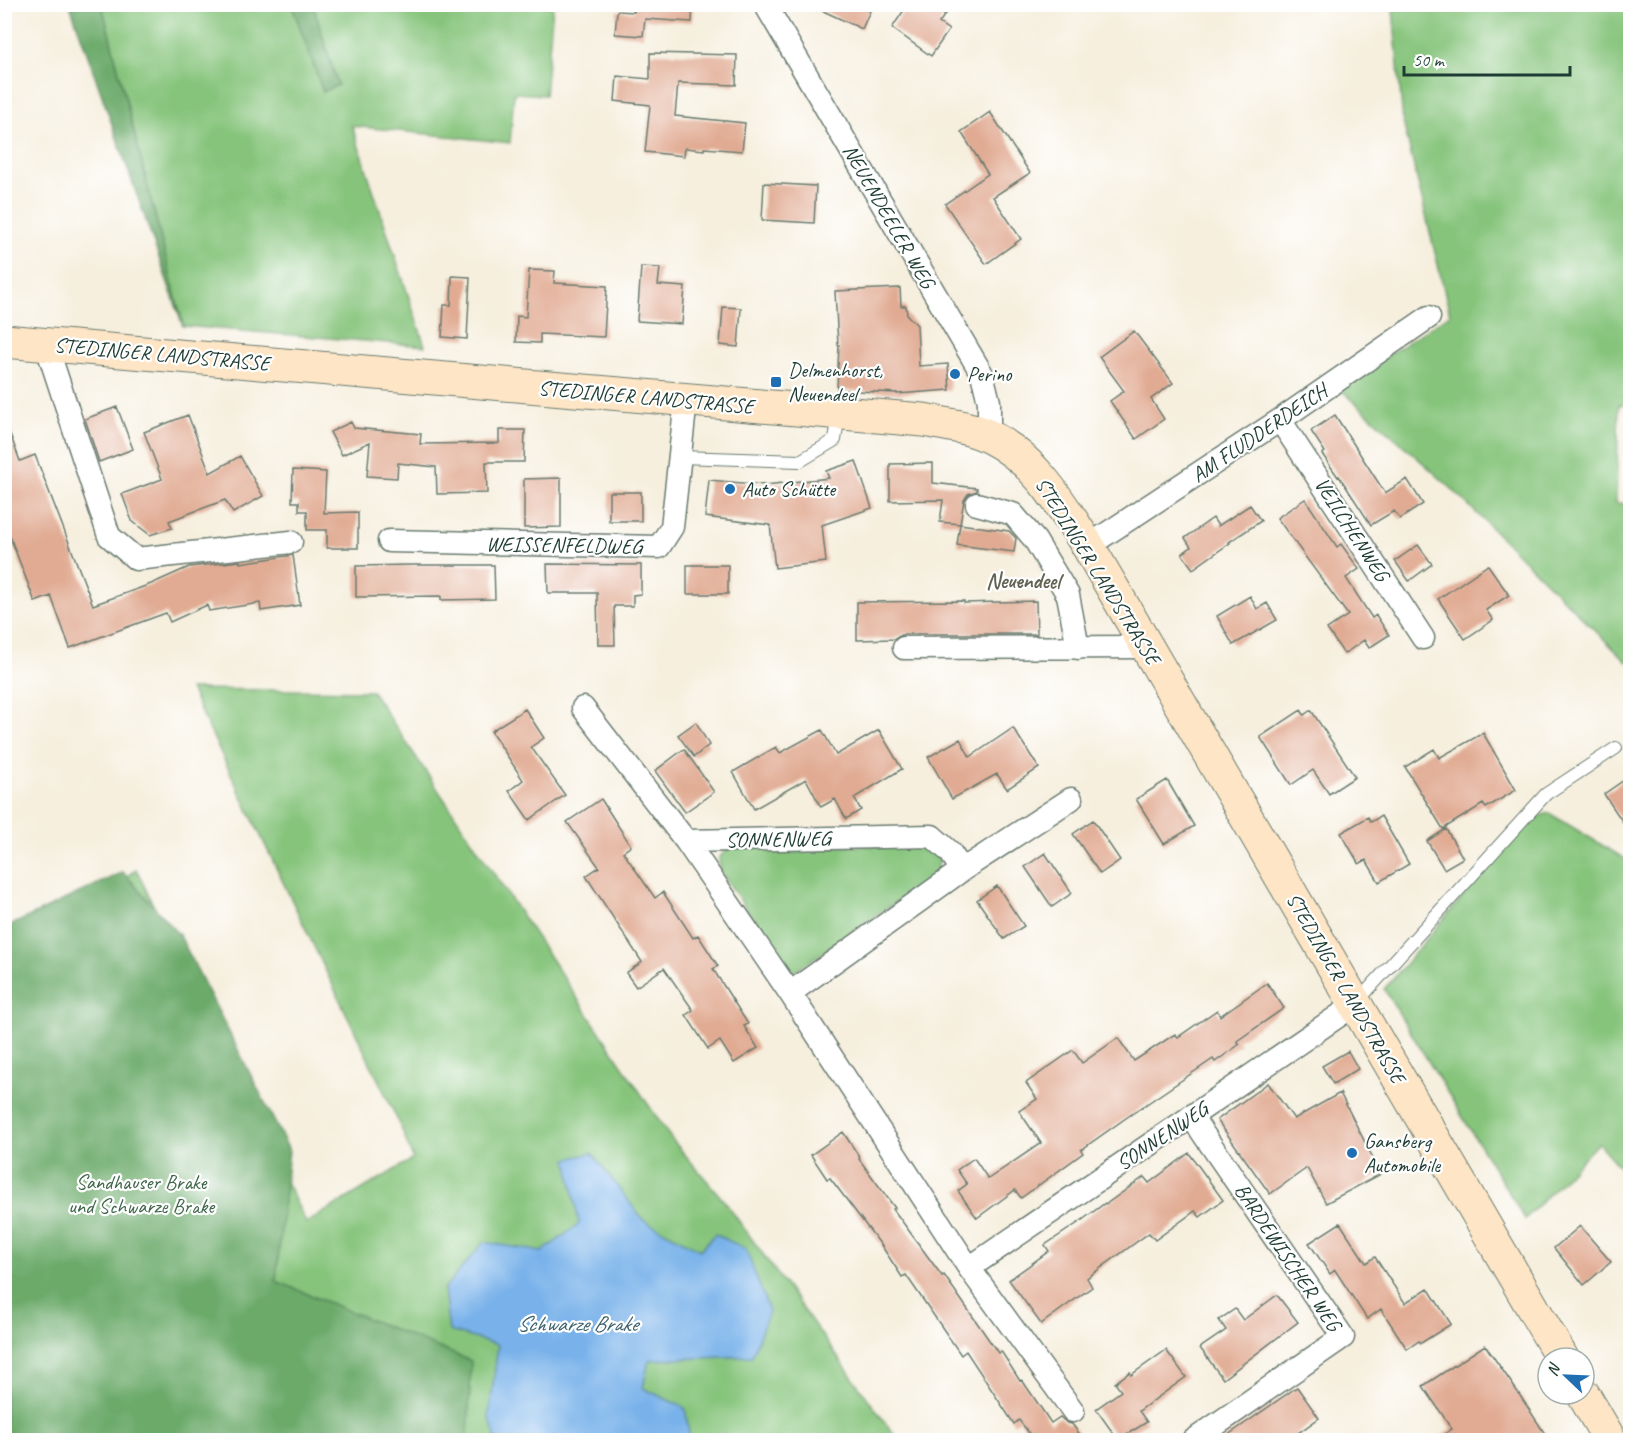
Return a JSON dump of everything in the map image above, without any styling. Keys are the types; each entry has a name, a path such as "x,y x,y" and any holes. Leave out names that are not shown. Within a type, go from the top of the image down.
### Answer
{"main road":[{"name":"STEDINGER LANDSTRASSE","path":"4,341 923,420 957,426 989,436 1017,454 1042,477 1088,546 1555,1346"},
{"path":"1590,1406 1610,1440"}],"street":[{"name":"NEUENDEELER WEG","path":"765,4 982,374 989,402 989,436"},
{"name":"AM FLUDDERDEICH","path":"1088,546 1280,420 1429,317"},
{"path":"46,344 109,536 136,559 291,542"},
{"name":"WEISSENFELDWEG","path":"389,541 659,547 672,527 686,400"},
{"name":"VEILCHENWEG","path":"1280,420 1424,638"},
{"path":"977,504 1013,514 1035,540 1068,595 1078,648"},
{"path":"904,648 1147,647"},
{"name":"SONNENWEG","path":"583,708 686,841 790,993 969,1268 1073,1411"},
{"path":"790,993 962,870 1071,799"},
{"name":"SONNENWEG","path":"686,841 932,836 950,852 962,870"},
{"name":"SONNENWEG","path":"969,1268 1356,1004"},
{"name":"BARDEWISCHER WEG","path":"1191,1116 1343,1337 1194,1440"}],"lane":[{"path":"680,457 800,461 835,440 840,413"},
{"path":"1356,1004 1546,794 1616,748"}],"green space":[{"path":"1396,4 1630,5 1630,404 1619,405 1616,503 1630,504 1630,662 1627,662 1450,487 1339,388 1450,314 1403,122 1393,9"},
{"path":"70,5 102,5 183,326"},
{"path":"102,5 292,5 323,91 338,85 313,5 553,5 545,95 514,93 510,143 352,126 425,346 183,326"},
{"path":"292,5 313,5 338,85 323,92"},
{"name":"Sandhauser Brake und Schwarze Brake","path":"190,689 372,691 670,1137 725,1202 898,1440 5,1440 4,983 136,869 306,1223 413,1159 400,1125"},
{"path":"1549,813 1630,862 1630,1179 1598,1143 1525,1219 1384,989 1529,819"},
{"path":"928,845 940,858 936,874 791,974 720,871 719,858 728,848"},
{"name":"Sandhauser Brake und Schwarze Brake","path":"123,872 180,936 289,1150 276,1281 471,1361 468,1440 5,1440 5,928"}],"water":[{"name":"Schwarze Brake","path":"592,1153 643,1220 700,1250 715,1234 746,1249 769,1311 752,1356 649,1360 643,1388 685,1408 690,1440 496,1440 489,1416 498,1345 449,1331 444,1289 484,1242 542,1252 579,1224 567,1159"}],"building":[{"path":"634,4 693,4 692,22 645,19 643,36 615,34 617,11 634,12"},
{"path":"808,4 873,4 862,29"},
{"path":"908,4 952,4 939,23 949,30 931,56 892,28"},
{"path":"650,53 737,55 736,85 678,83 675,116 745,123 742,151 685,148 684,156 645,152 650,105 615,101 617,76 650,79"},
{"path":"990,112 1030,173 993,197 1021,239 986,264 945,204 988,174 961,132"},
{"path":"764,183 816,186 814,223 762,220"},
{"path":"641,267 660,268 658,285 685,287 682,324 637,321"},
{"path":"529,270 555,271 554,283 607,286 604,337 540,334 540,343 516,342 517,316 526,317"},
{"path":"452,276 470,277 467,339 442,337 444,305 451,305"},
{"path":"900,288 901,306 906,306 907,315 917,325 919,366 948,364 950,390 897,394 837,390 839,345 835,291"},
{"path":"723,307 741,308 738,347 720,345"},
{"path":"1134,331 1173,383 1151,399 1164,419 1136,439 1110,401 1124,391 1099,357"},
{"path":"117,407 133,449 99,462 85,419"},
{"path":"188,415 210,473 240,456 263,496 233,513 225,500 169,521 172,528 150,535 132,521 122,494 162,479 144,432"},
{"path":"1335,415 1385,493 1407,479 1423,504 1400,519 1394,511 1371,525 1322,454 1325,452 1311,431"},
{"path":"351,422 354,428 421,434 420,444 499,443 499,430 525,430 524,462 486,462 487,493 437,494 436,467 398,463 397,478 367,476 370,442 342,455 330,432"},
{"path":"6,423 20,461 35,455 93,605 151,584 189,567 240,561 240,563 293,555 300,605 261,611 260,603 209,611 207,605 170,622 166,613 70,648 51,596 35,602 4,521 4,424"},
{"path":"856,461 872,508 822,525 826,562 775,568 770,525 705,517 709,480 765,485 829,478 826,471"},
{"path":"933,463 933,483 977,488 977,491 968,494 964,500 960,524 940,522 943,500 890,501 890,464"},
{"path":"293,470 326,472 324,513 358,512 358,548 327,548 327,530 307,530 307,511 299,511 299,502 292,502"},
{"path":"561,478 561,527 524,528 524,479"},
{"path":"609,492 641,492 641,521 609,521"},
{"path":"1305,499 1337,547 1341,544 1359,569 1346,578 1372,618 1376,615 1389,635 1369,648 1364,640 1344,654 1327,629 1348,615 1277,518"},
{"path":"1250,505 1261,521 1193,569 1182,554 1191,547 1185,538 1213,518 1218,526"},
{"path":"960,524 1009,531 1016,538 1014,552 957,545"},
{"path":"1418,545 1432,564 1409,581 1395,561"},
{"path":"547,564 641,565 641,594 633,595 633,606 614,606 615,645 598,645 597,593 548,593"},
{"path":"494,565 495,599 441,600 441,596 356,597 356,566"},
{"path":"687,565 728,565 728,594 687,594"},
{"path":"1488,565 1509,595 1486,610 1493,620 1465,639 1438,599"},
{"path":"1250,596 1257,609 1267,603 1277,620 1233,645 1217,616"},
{"path":"964,601 964,603 1036,601 1037,634 904,634 894,639 857,640 857,602"},
{"path":"525,709 544,738 531,747 565,795 529,820 509,791 523,780 491,731"},
{"path":"1301,710 1304,715 1311,710 1355,777 1329,794 1313,770 1291,785 1260,737"},
{"path":"696,722 709,745 694,757 678,735"},
{"path":"1013,728 1039,768 1007,789 997,774 952,799 928,757 960,739 970,757"},
{"path":"822,730 836,755 879,730 902,769 854,798 861,810 846,819 835,799 821,807 806,779 754,809 733,772 776,747 780,753"},
{"path":"1483,733 1516,790 1486,808 1483,804 1443,829 1405,767 1434,749 1439,758"},
{"path":"684,749 714,792 685,812 655,771"},
{"path":"1630,776 1630,833 1604,794"},
{"path":"1167,780 1194,826 1164,844 1136,799"},
{"path":"601,799 631,846 623,852 655,898 663,892 693,938 698,935 718,966 713,969 748,1024 744,1026 758,1048 734,1063 720,1041 708,1049 686,1015 693,1010 664,968 636,987 626,973 642,962 586,876 599,867 567,822"},
{"path":"1381,816 1409,864 1379,882 1366,860 1359,864 1341,833 1368,817 1371,822"},
{"path":"1093,820 1120,860 1100,874 1073,834"},
{"path":"1446,829 1463,858 1444,869 1427,841"},
{"path":"1045,853 1072,893 1052,907 1025,867"},
{"path":"997,886 1024,926 1004,939 977,900"},
{"path":"1267,983 1284,1008 1237,1041 1240,1044 1215,1062 1213,1059 1126,1118 1081,1150 1083,1153 1021,1198 1015,1190 977,1218 958,1191 967,1184 957,1170 974,1158 988,1179 1041,1143 1019,1111 1037,1099 1026,1083 1073,1050 1082,1063 1118,1038 1134,1061 1175,1034 1178,1037 1217,1010 1220,1016"},
{"path":"1348,1051 1358,1069 1333,1084 1322,1066"},
{"path":"1268,1083 1294,1119 1340,1093 1381,1174 1326,1203 1307,1168 1270,1194 1217,1120"},
{"path":"843,1132 859,1159 895,1208 893,1209 942,1276 944,1275 998,1353 1001,1351 1051,1423 1060,1417 1072,1424 1084,1440 1027,1440 1032,1437 1019,1420 1014,1424 966,1351 961,1355 906,1275 902,1277 881,1245 830,1178 827,1179 811,1155"},
{"path":"1189,1153 1223,1200 1200,1217 1195,1211 1155,1240 1149,1233 1087,1278 1092,1287 1041,1324 1009,1280 1049,1251 1045,1245 1144,1177 1149,1183"},
{"path":"1340,1223 1366,1263 1375,1257 1405,1303 1428,1288 1451,1324 1407,1349 1381,1309 1367,1319 1335,1270 1330,1274 1309,1243"},
{"path":"1580,1226 1611,1262 1584,1285 1554,1248"},
{"path":"1277,1295 1298,1322 1223,1379 1200,1348 1226,1330 1219,1320 1235,1309 1243,1320"},
{"path":"1485,1345 1549,1440 1435,1440 1452,1429 1423,1386"},
{"path":"1166,1350 1186,1377 1139,1411 1147,1422 1118,1440 1096,1409 1121,1391 1115,1383 1130,1372 1131,1375"},
{"path":"1297,1387 1319,1418 1297,1434 1302,1440 1221,1440"}],"place":[{"name":"Perino","path":"955,374"},
{"name":"Delmenhorst, Neuendeel","path":"776,382"},
{"name":"Auto Schütte","path":"730,489"},
{"name":"Gansberg Automobile","path":"1352,1153"}],"district":[{"name":"Neuendeel","path":"1023,581"}]}
